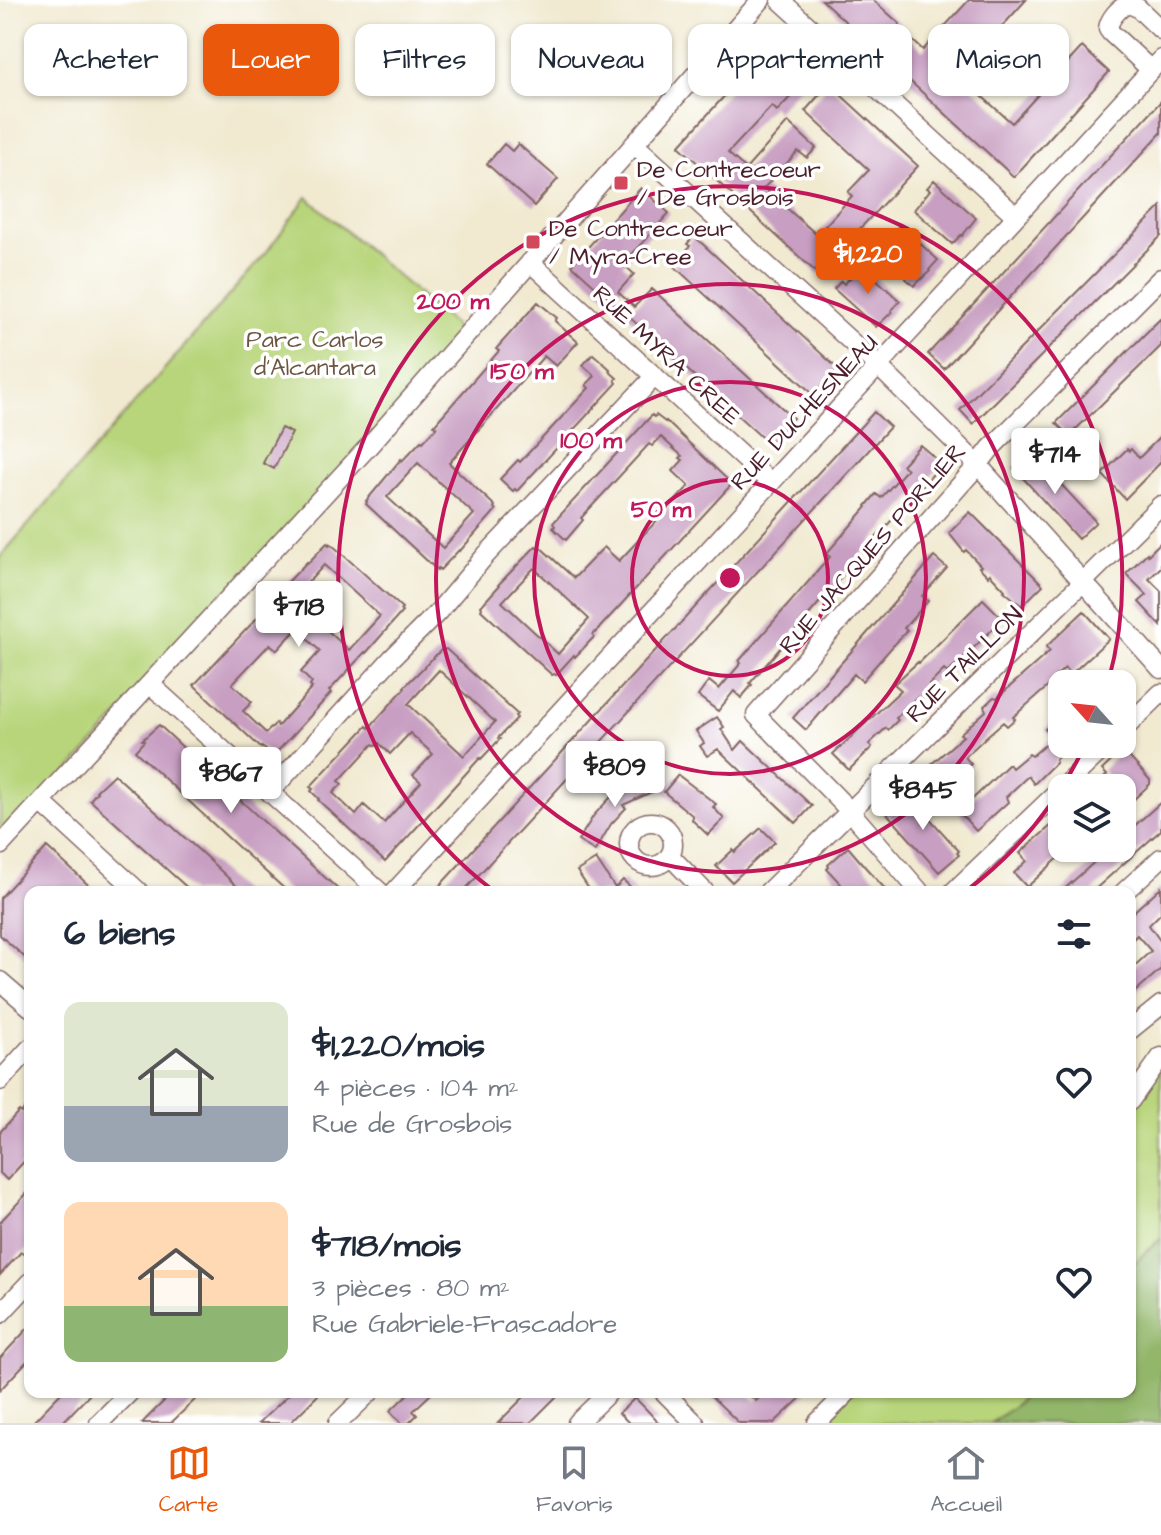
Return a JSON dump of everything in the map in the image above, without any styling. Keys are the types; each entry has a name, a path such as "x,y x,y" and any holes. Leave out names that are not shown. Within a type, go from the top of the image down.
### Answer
{"street":[{"path":"0,846 377,437 761,0"},
{"path":"780,0 1016,216"},
{"name":"RUE DUCHESNEAU","path":"400,886 1156,64 1108,29 1108,24 1124,6 1129,4 1138,8 1161,30"},
{"path":"634,144 878,366 978,465 1161,669"},
{"name":"RUE MYRA CREE","path":"530,262 771,483"},
{"name":"RUE JACQUES PORLIER","path":"850,811 756,715 991,448 1161,278"},
{"path":"271,791 437,613 486,555 655,376"},
{"name":"RUE TAILLON","path":"774,886 1161,505"},
{"path":"150,684 374,886"},
{"path":"1136,717 1161,693"},
{"path":"959,886 1093,758"},
{"path":"41,802 132,886"},
{"path":"850,811 915,886"},
{"path":"670,856 699,886"},
{"path":"1131,886 1161,858"},
{"path":"0,981 24,1002"},
{"path":"1136,1025 1161,1005"},
{"path":"0,1081 24,1055"},
{"path":"1136,1092 1161,1057"},
{"path":"0,1314 24,1288"},
{"path":"99,1423 124,1398"},
{"path":"338,1423 364,1398"},
{"path":"577,1423 603,1398"},
{"path":"670,1398 695,1423"},
{"path":"817,1423 842,1398"}],"green space":[{"name":"Parc Carlos d'Alcantara","path":"307,197 454,325 459,343 0,846 0,557 265,254"},
{"path":"1161,1057 1161,1423 817,1423 842,1398 1136,1398 1136,1092"},
{"path":"1161,1238 1161,1423 991,1423 1021,1398 1136,1398 1136,1261"}],"building":[{"path":"822,0 873,0 900,24 848,24"},
{"path":"969,0 1026,0 1004,24 947,24"},
{"path":"912,40 923,50 928,45 928,96 982,96 1012,123 1037,96 1069,96 1069,61 1082,47 1109,72 1014,177 912,83"},
{"path":"724,96 791,96 777,111 772,106 728,153 746,169 788,122 816,148 807,158 798,151 764,188 817,235 852,196 848,192 869,170 805,111 818,96 842,96 918,166 818,274 679,146"},
{"path":"1161,101 1161,133 944,369 928,354"},
{"path":"504,144 512,151 518,144 558,179 534,206 487,164"},
{"path":"934,180 976,218 952,244 914,210"},
{"path":"641,188 669,213 623,264 634,274 618,292 634,307 652,289 793,418 769,444 572,265"},
{"path":"1161,207 1161,236 973,424 960,410"},
{"path":"900,225 938,260 914,286 872,247"},
{"path":"694,236 838,369 814,395 674,266"},
{"path":"862,266 900,301 876,327 834,289 841,281 844,284"},
{"path":"538,302 578,342 556,366 544,356 449,463 496,510 460,551 437,570 366,501 401,459 437,427 434,425 499,351 496,349","holes":["418,463 474,514 443,548 387,497"]},
{"path":"1161,318 1161,346 1069,436 1056,423"},
{"path":"593,354 610,369 617,383 517,491 513,491 500,479 518,460 520,462 589,388 586,385 595,376 583,365"},
{"path":"874,412 890,427 469,886 440,886"},
{"path":"652,415 666,421 732,484 556,675 552,675 481,610 481,606 536,546 574,578 604,547 619,561 689,486 673,471 683,460 680,458 682,456 661,437 652,446 649,444 581,518 583,520 566,540 553,528 553,523","holes":["534,568 589,619 558,654 502,602"]},
{"path":"281,428 292,433 274,469 263,463"},
{"path":"1161,436 1161,462 1125,499 1102,474 1127,449 1139,458"},
{"path":"920,445 942,464 750,683 752,685 741,698 734,691 718,711 698,696 709,681 719,689 741,663 739,661 830,557 826,554 876,494 881,498 907,469 902,465"},
{"path":"1031,452 1096,522 1078,539 1014,468"},
{"path":"970,512 1043,585 1022,606 979,567 966,550 964,552 949,533"},
{"path":"1161,542 1161,567 1149,579 1161,591 1161,626 1139,602 1147,595 1126,574"},
{"path":"330,543 402,608 402,612 303,724 275,754 271,754 194,685","holes":["324,565 380,616 349,650 293,599","297,629 320,651 301,672 312,683 312,688 278,726 276,723 266,733 243,711 252,702 232,684 270,644 277,650"]},
{"path":"934,557 947,568 922,596 928,601 904,628 907,630 862,681 854,674 806,730 793,718"},
{"path":"983,599 1003,619 948,673 944,670 929,685 932,689 921,700 918,697 888,730 886,728 869,744 872,747 849,770 833,754 901,690 894,684"},
{"path":"1084,611 1109,639 1075,670 1048,670 1048,686 1007,726 1003,722 965,757 971,764 943,788 927,768 986,711 984,706 1050,651 1046,647"},
{"path":"442,649 446,649 517,714 517,718 385,862 318,800 310,787 367,726 369,728","holes":["439,670 495,722 464,756 408,704","410,733 433,754 413,775 421,782 384,823 364,805 356,815 333,793 342,784 339,781 373,744 376,746 379,743 390,754"]},
{"path":"717,717 735,750 743,741 812,806 796,823 718,749 707,756 700,746 704,743 696,731"},
{"path":"159,725 334,886 281,886 135,751"},
{"path":"1048,742 1048,758 1057,758 1034,784 1028,776 1006,797 1008,802 976,831 959,812 1009,764 1012,768 1029,754 1032,756"},
{"path":"1115,758 1130,758 1150,780 1150,784 1136,797 1136,774 1106,774 1102,770"},
{"path":"647,772 656,790 623,805 626,808 611,824 595,851 578,841 594,815 624,783"},
{"path":"114,774 237,886 185,886 90,800"},
{"path":"678,775 716,804 713,807 724,819 708,835 692,820 693,816 664,792"},
{"path":"904,793 959,851 959,855 939,872 884,810"},
{"path":"1161,802 1161,830 1136,853 1136,824"},
{"path":"761,828 775,842 732,882 716,866"},
{"path":"1048,828 1048,862 1054,862 1028,886 1014,873 1027,861 1020,853"},
{"path":"47,847 89,886 24,886 24,957 0,935 0,898"},
{"path":"848,847 883,886 843,886 827,869"},
{"path":"596,859 614,886 587,886 577,871"},
{"path":"1094,862 1125,862 1099,886 1068,886"},
{"path":"1161,887 1161,913 1149,925 1161,942 1161,969 1136,991 1136,965 1151,951 1136,936 1136,910"},
{"path":"24,1109 24,1162 7,1180 0,1173 0,1132 19,1111 21,1113"},
{"path":"24,1196 24,1252 0,1275 0,1222"},
{"path":"24,1332 24,1364 0,1390 0,1358"},
{"path":"56,1398 86,1398 62,1423 32,1423"},
{"path":"167,1398 197,1398 171,1423 142,1423"},
{"path":"285,1398 315,1398 290,1423 259,1423"},
{"path":"404,1398 427,1398 413,1411 417,1415 409,1423 401,1423 390,1411"},
{"path":"523,1398 555,1398 530,1423 498,1423"},
{"path":"635,1398 659,1423 629,1423 619,1413"},
{"path":"713,1398 752,1398 756,1401 759,1398 801,1398 774,1423 739,1423"}],"place":[{"name":"De Contrecoeur / De Grosbois","path":"621,183"},
{"name":"De Contrecoeur / Myra-Cree","path":"533,242"}]}
